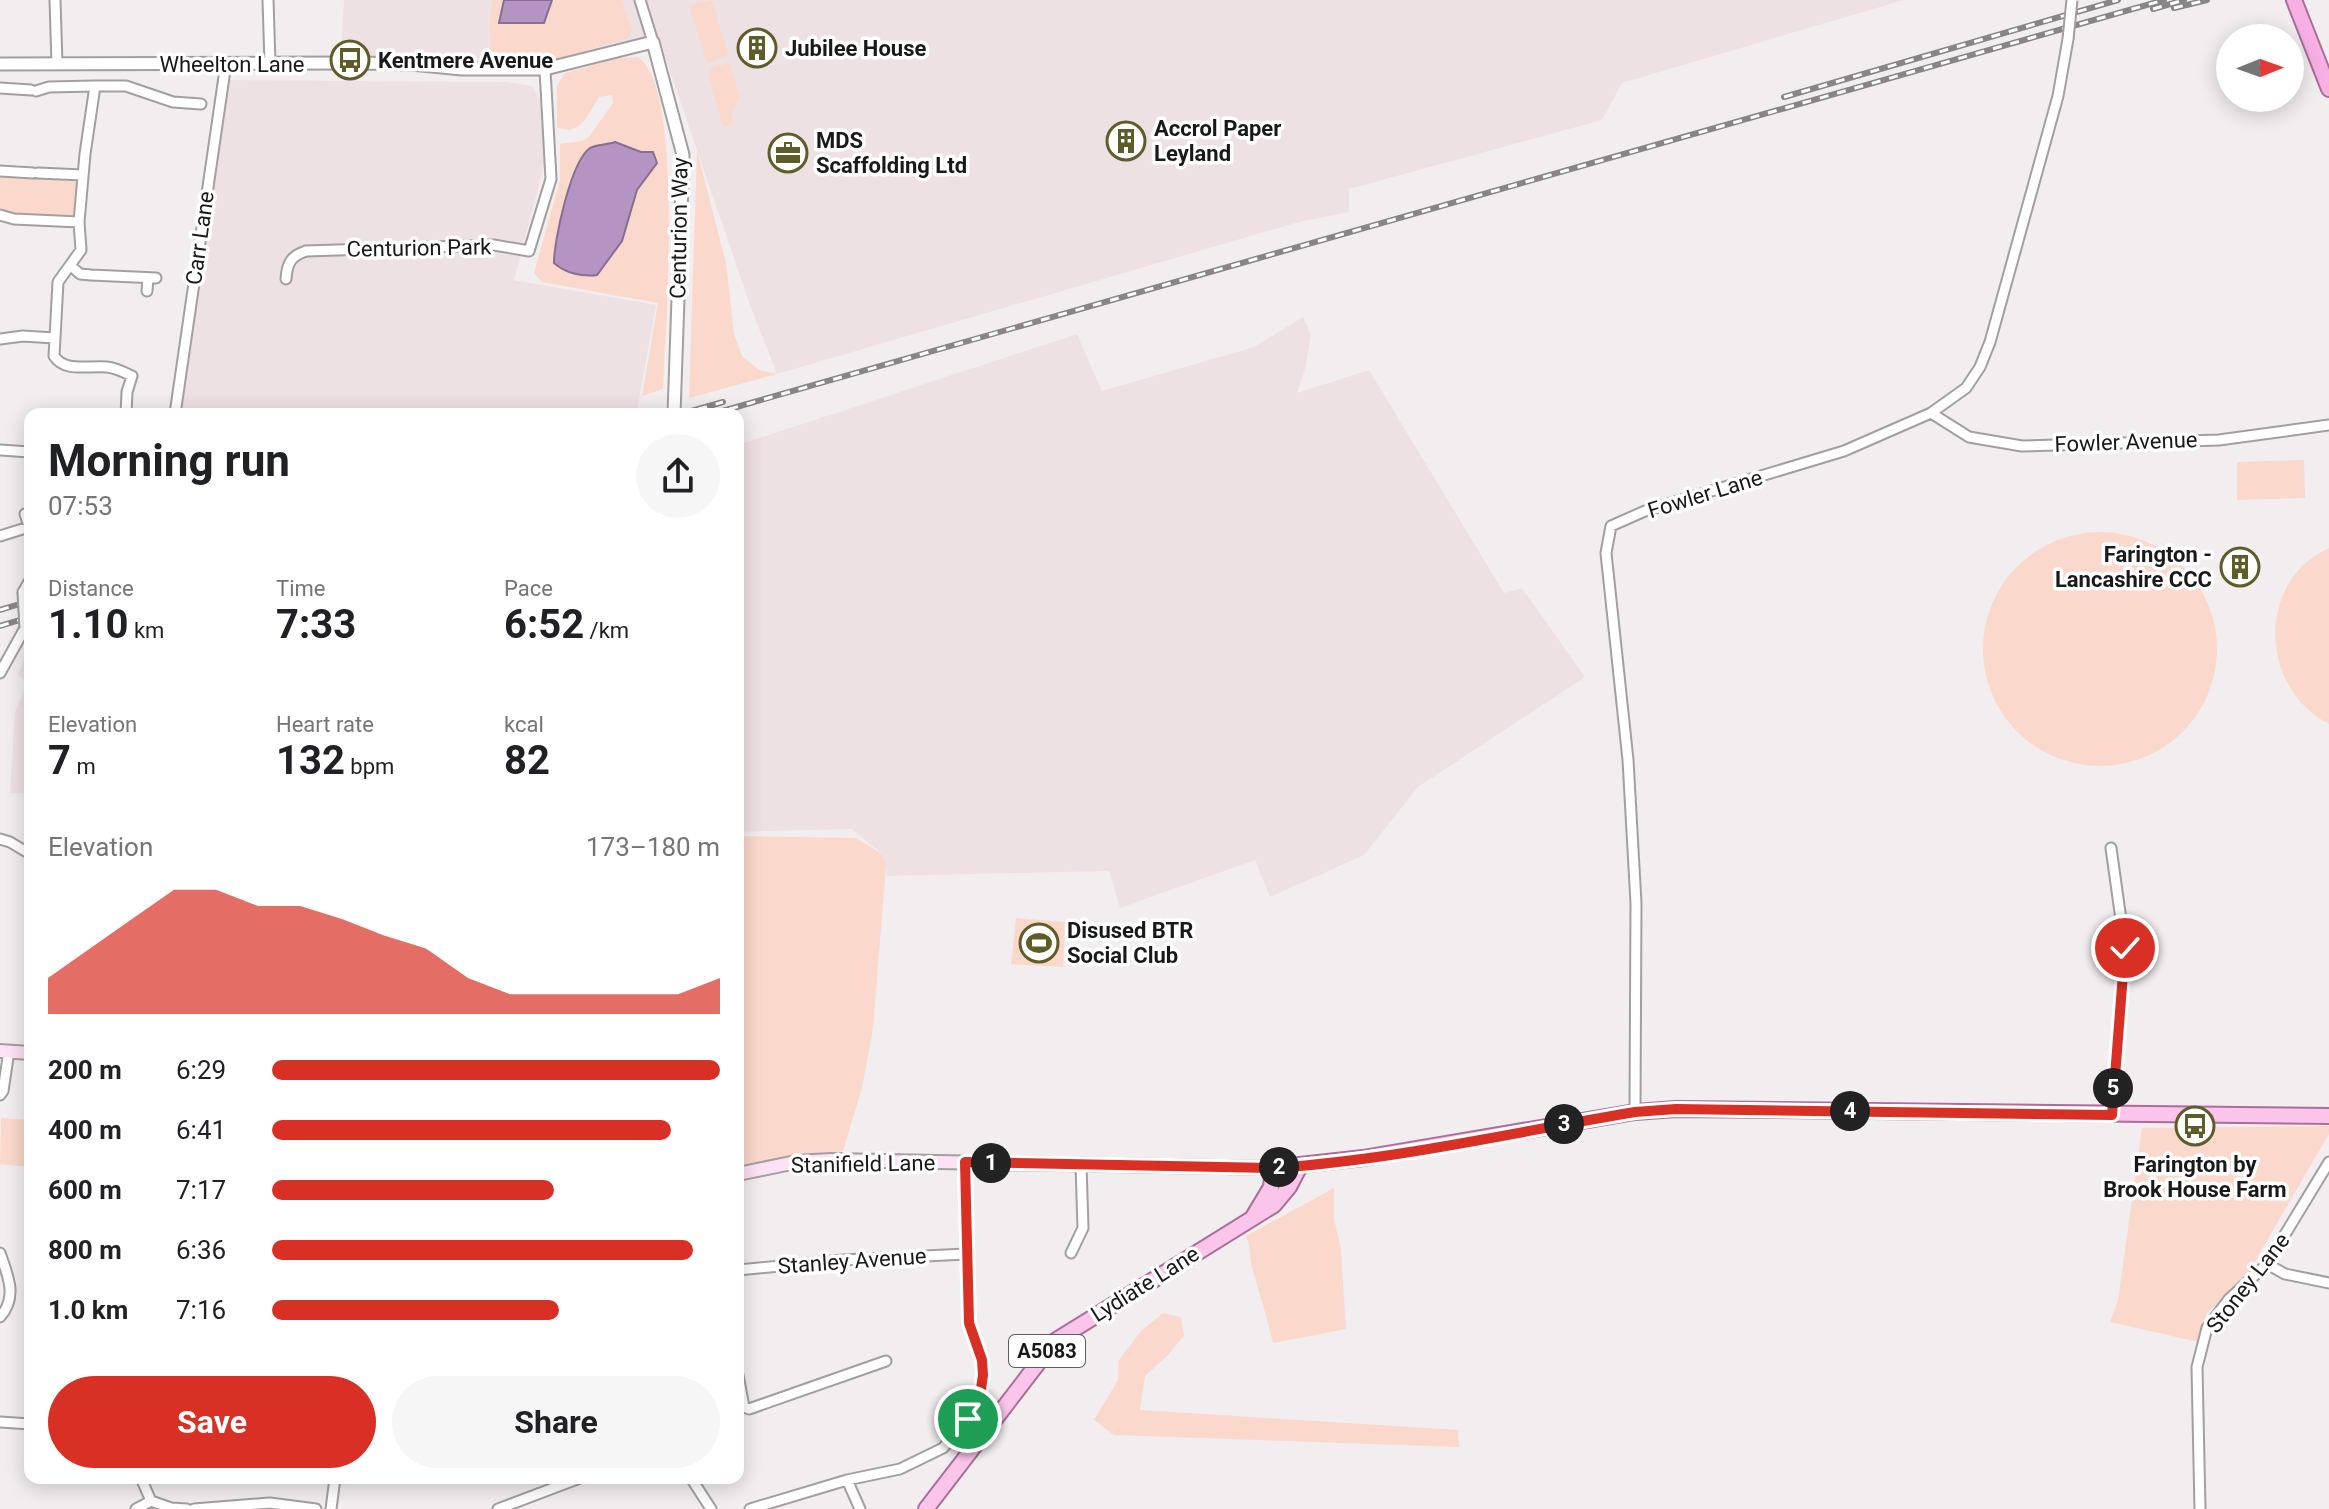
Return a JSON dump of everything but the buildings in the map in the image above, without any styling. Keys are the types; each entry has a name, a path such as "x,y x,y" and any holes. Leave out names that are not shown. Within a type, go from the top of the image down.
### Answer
{"highway":[{"path":"2294,0 2329,89"}],"main road":[{"name":"Stanifield Lane","path":"744,1173 796,1162 831,1160 1273,1168 1363,1158 1635,1112 1676,1109 2329,1116"},
{"name":"Lydiate Lane","path":"926,1509 1055,1341 1274,1205 1283,1196 1300,1166"},
{"path":"1253,1217 1271,1187 1273,1168"}],"street":[{"path":"55,0 57,64"},
{"path":"268,0 270,63"},
{"name":"Centurion Way","path":"640,0 683,155 674,408"},
{"name":"Fowler Lane","path":"1635,1112 1636,903 1628,760 1606,553 1611,526 1645,511 1844,451 1931,413 1966,388 1980,367 1990,342 2058,96 2072,0"},
{"name":"Wheelton Lane","path":"0,64 411,64 462,69 545,69 653,42"},
{"name":"Carr Lane","path":"176,408 226,63"},
{"name":"Centurion Park","path":"286,279 289,262 294,255 306,251 494,245 529,251 551,179 545,69"},
{"path":"95,86 83,175 79,222 81,250 58,282 54,356 62,365 112,368 132,376 126,408"},
{"path":"0,88 33,90 126,86 173,102 201,104"},
{"path":"0,171 83,175"},
{"path":"0,215 14,219 79,222"},
{"path":"71,266 80,274 124,279 152,278 147,291"},
{"path":"0,339 23,336 54,338"},
{"name":"Fowler Avenue","path":"1931,413 1969,437 2022,446 2219,440 2329,425"},
{"path":"0,450 24,452"},
{"path":"0,536 24,530"},
{"path":"24,590 24,610"},
{"path":"0,673 24,630"},
{"path":"0,839 24,850"},
{"path":"2111,848 2125,948 2112,1115"},
{"path":"0,1095 3,1091 5,1051"},
{"path":"756,1508 847,1480 900,1469 943,1448 968,1419 983,1375 982,1360 969,1323 965,1162"},
{"name":"Stoney Lane","path":"2200,1509 2197,1367 2207,1328 2229,1299 2267,1264 2329,1162"},
{"path":"1071,1253 1083,1228 1081,1165"},
{"path":"0,1253 12,1294 10,1304 0,1317"},
{"name":"Stanley Avenue","path":"744,1269 843,1260 966,1254"},
{"path":"2267,1264 2285,1274 2329,1283"},
{"path":"744,1407 749,1409 886,1361"},
{"path":"0,1422 24,1424"},
{"path":"847,1480 860,1509"},
{"path":"144,1484 151,1501 171,1508 187,1509"},
{"path":"331,1509 334,1484"},
{"path":"498,1509 558,1484"},
{"path":"695,1484 711,1509"},
{"path":"136,1509 151,1501"},
{"path":"194,1509 270,1503 316,1509"}],"shaded area":[{"path":"344,0 1904,0 1622,83 1602,120 1349,189 1349,212 1299,222 777,374 751,308 658,36 501,61 341,55"},
{"path":"493,0 622,0 632,31 628,38 621,41 556,59 491,59 489,24"},
{"path":"504,0 552,0 544,23 499,23"},
{"path":"712,0 728,55 707,63 690,8 691,5"},
{"path":"638,57 653,78 662,114 669,212 663,389 642,396 658,303 542,282 534,273 560,180 560,144 589,137 613,103 612,95 599,97 577,127 565,130 557,127 557,86 565,73 619,58"},
{"path":"729,63 740,97 731,116 733,124 723,127 708,73 712,68"},
{"path":"226,80 506,82 532,86 540,100 545,162 514,280 656,305 638,408 180,408"},
{"path":"615,142 641,152 653,152 657,163 637,190 622,241 597,275 568,272 554,263 560,220 570,184 576,168 590,148"},
{"path":"697,151 726,263 734,334 742,356 759,370 777,374 689,398"},
{"path":"0,176 81,178 77,220 9,215 0,207"},
{"path":"1303,317 1311,335 1297,393 1369,370 1504,593 1522,588 1585,677 1418,787 1364,855 1270,897 1255,860 1120,908 1109,871 887,876 884,856 852,829 744,832 744,443 1077,334 1102,391 1254,347"},
{"path":"2304,460 2305,498 2237,500 2237,462"},
{"path":"2100,532 2123,534 2145,541 2183,566 2208,604 2215,626 2215,672 2208,694 2183,732 2145,757 2123,764 2100,766 2077,764 2055,757 2017,732 1992,694 1985,672 1983,649 1985,626 1992,604 2017,566 2055,541 2077,534"},
{"path":"2329,548 2329,724 2306,708 2289,686 2279,662 2275,635 2278,609 2288,584 2305,564"},
{"path":"24,660 24,681 18,674"},
{"path":"24,691 24,794 10,793 15,712"},
{"path":"744,836 856,838 883,855 886,865 873,1029 862,1088 843,1151 744,1166"},
{"name":"Disused BTR Social Club","path":"1016,918 1065,922 1063,967 1011,964"},
{"path":"1,1118 24,1120 24,1166 0,1164"},
{"path":"2329,1126 2329,1134 2247,1275 2206,1314 2203,1343 2110,1322 2118,1300 2142,1128"},
{"path":"1334,1188 1334,1219 1341,1250 1346,1329 1273,1343 1246,1236"},
{"path":"1163,1313 1181,1317 1184,1336 1145,1376 1140,1410 1458,1430 1459,1447 1114,1435 1094,1420 1118,1380 1119,1360 1141,1331"}],"railway":[{"path":"1784,97 2118,0"},
{"path":"733,408 2164,0"},
{"path":"2153,9 2184,0"},
{"path":"2174,8 2207,0"},
{"path":"702,408 723,402"},
{"path":"0,610 24,603"},
{"path":"0,626 24,619"}],"place":[{"name":"Jubilee House","path":"757,48"},
{"name":"Kentmere Avenue","path":"350,60"},
{"name":"Accrol Paper Leyland","path":"1126,141"},
{"name":"MDS Scaffolding Ltd","path":"788,153"},
{"name":"Farington - Lancashire CCC","path":"2240,567"},
{"name":"Disused BTR Social Club","path":"1039,943"},
{"name":"Farington by Brook House Farm","path":"2195,1126"}],"route":[{"path":"968,1419 981,1389 983,1375 982,1360 969,1323 965,1162 1300,1166 1335,1163 1635,1112 1676,1109 2112,1115 2125,948"}]}
